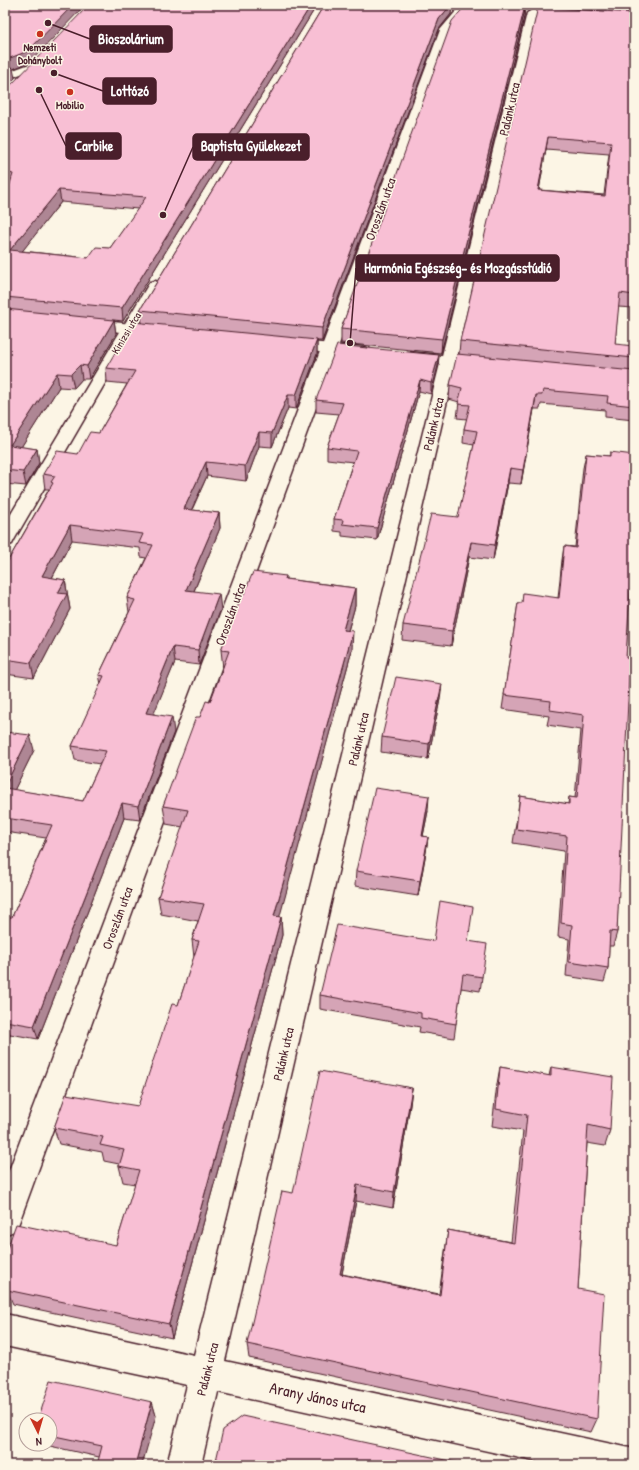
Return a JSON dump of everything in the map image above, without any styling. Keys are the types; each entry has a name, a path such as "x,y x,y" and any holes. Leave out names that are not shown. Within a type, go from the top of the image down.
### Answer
{"street":[{"path":"530,10 579,16"},
{"name":"Palánk utca","path":"184,1465 449,360 530,10"},
{"name":"Oroszlán utca","path":"5,1220 329,349 445,30 461,11"},
{"path":"8,83 37,62"},
{"name":"Kinizsi utca","path":"5,540 161,275"},
{"path":"74,323 175,333"},
{"path":"275,343 376,354"},
{"path":"392,355 503,366"},
{"name":"Arany János utca","path":"5,1330 630,1465"}],"building":[{"path":"5,5 73,5 28,51 5,60"},
{"path":"89,5 311,5 122,308 5,297 5,200 13,174 5,172 5,89 7,89","holes":["59,190 146,197 110,248 96,247 88,258 10,250"]},
{"path":"324,5 451,5 439,19 322,328 140,310"},
{"path":"466,5 525,6 442,339 341,329 452,21"},
{"path":"538,7 634,13 634,295 620,293 615,344 634,346 634,358 460,341","holes":["548,137 611,142 605,196 538,190"]},
{"path":"13,67 5,75 5,69"},
{"path":"5,309 114,320 87,366 80,365 71,374 57,373 10,445 37,449 23,472 5,470"},
{"path":"133,322 317,340 296,395 288,395 272,433 259,432 245,466 206,462 184,509 219,513 186,590 219,594 198,650 173,647 146,713 172,717 138,806 122,803 34,1026 5,1021 5,928 10,917 12,917 52,825 5,818 5,788 83,801 106,751 72,746 104,676 99,675 135,600 127,598 153,545 139,543 143,534 70,525 42,576 65,580 58,593 67,594 31,663 5,659 5,566 53,483 51,482 55,476 43,474 57,451 78,454 90,432 99,433 135,371 106,368"},
{"path":"337,345 439,355 431,383 420,380 377,528 342,524 343,520 334,519 357,451 327,447 343,403 316,400"},
{"path":"457,354 634,371 634,406 607,403 608,396 543,390 542,395 536,395 523,470 510,468 495,545 471,542 452,631 403,625 431,514 458,517 477,431 464,429 470,405 458,404 462,388 450,385"},
{"path":"610,452 634,455 634,549 626,658 630,659 617,932 610,931 608,968 569,962 572,925 561,923 567,836 516,829 520,796 569,804 569,797 577,798 584,715 550,710 551,701 504,695 518,603 522,603 523,593 559,598 564,546 576,548 586,454 610,456"},
{"path":"253,572 286,576 285,579 355,588 343,630 353,631 274,916 281,917 169,1324 7,1290 5,1286 5,1254 16,1224 116,1245 139,1170 119,1166 124,1150 100,1145 103,1137 54,1128 66,1094 138,1106 172,1004 178,1005 199,941 192,940 204,904 158,897 188,810 163,806 196,717 200,717 206,701 210,702 229,651 221,650 242,594 244,594"},
{"path":"396,677 442,684 429,744 382,737"},
{"path":"5,732 30,735 5,786"},
{"path":"375,788 429,796 422,836 428,837 420,881 356,871"},
{"path":"440,901 473,907 468,941 487,944 482,977 463,974 456,1024 421,1018 421,1013 320,995 337,925 434,941"},
{"path":"500,1067 551,1076 551,1067 613,1077 610,1130 588,1125 578,1289 604,1294 597,1419 247,1344 282,1191 293,1193 320,1071 412,1088 394,1192 357,1185 340,1274 440,1295 448,1230 514,1243 527,1115 496,1109"},
{"path":"51,1380 152,1402 135,1465 97,1465 102,1446 58,1437 58,1412 41,1412"},
{"path":"242,1416 469,1465 215,1465 223,1430"}],"place":[{"name":"Bioszolárium","path":"48,23"},
{"name":"Nemzeti Dohánybolt","path":"40,34"},
{"name":"Lottózó","path":"54,73"},
{"name":"Carbike","path":"39,90"},
{"name":"Mobilio","path":"70,92"},
{"name":"Baptista Gyülekezet","path":"163,215"},
{"name":"Harmónia Egészség- és Mozgásstúdió","path":"350,343"}]}
